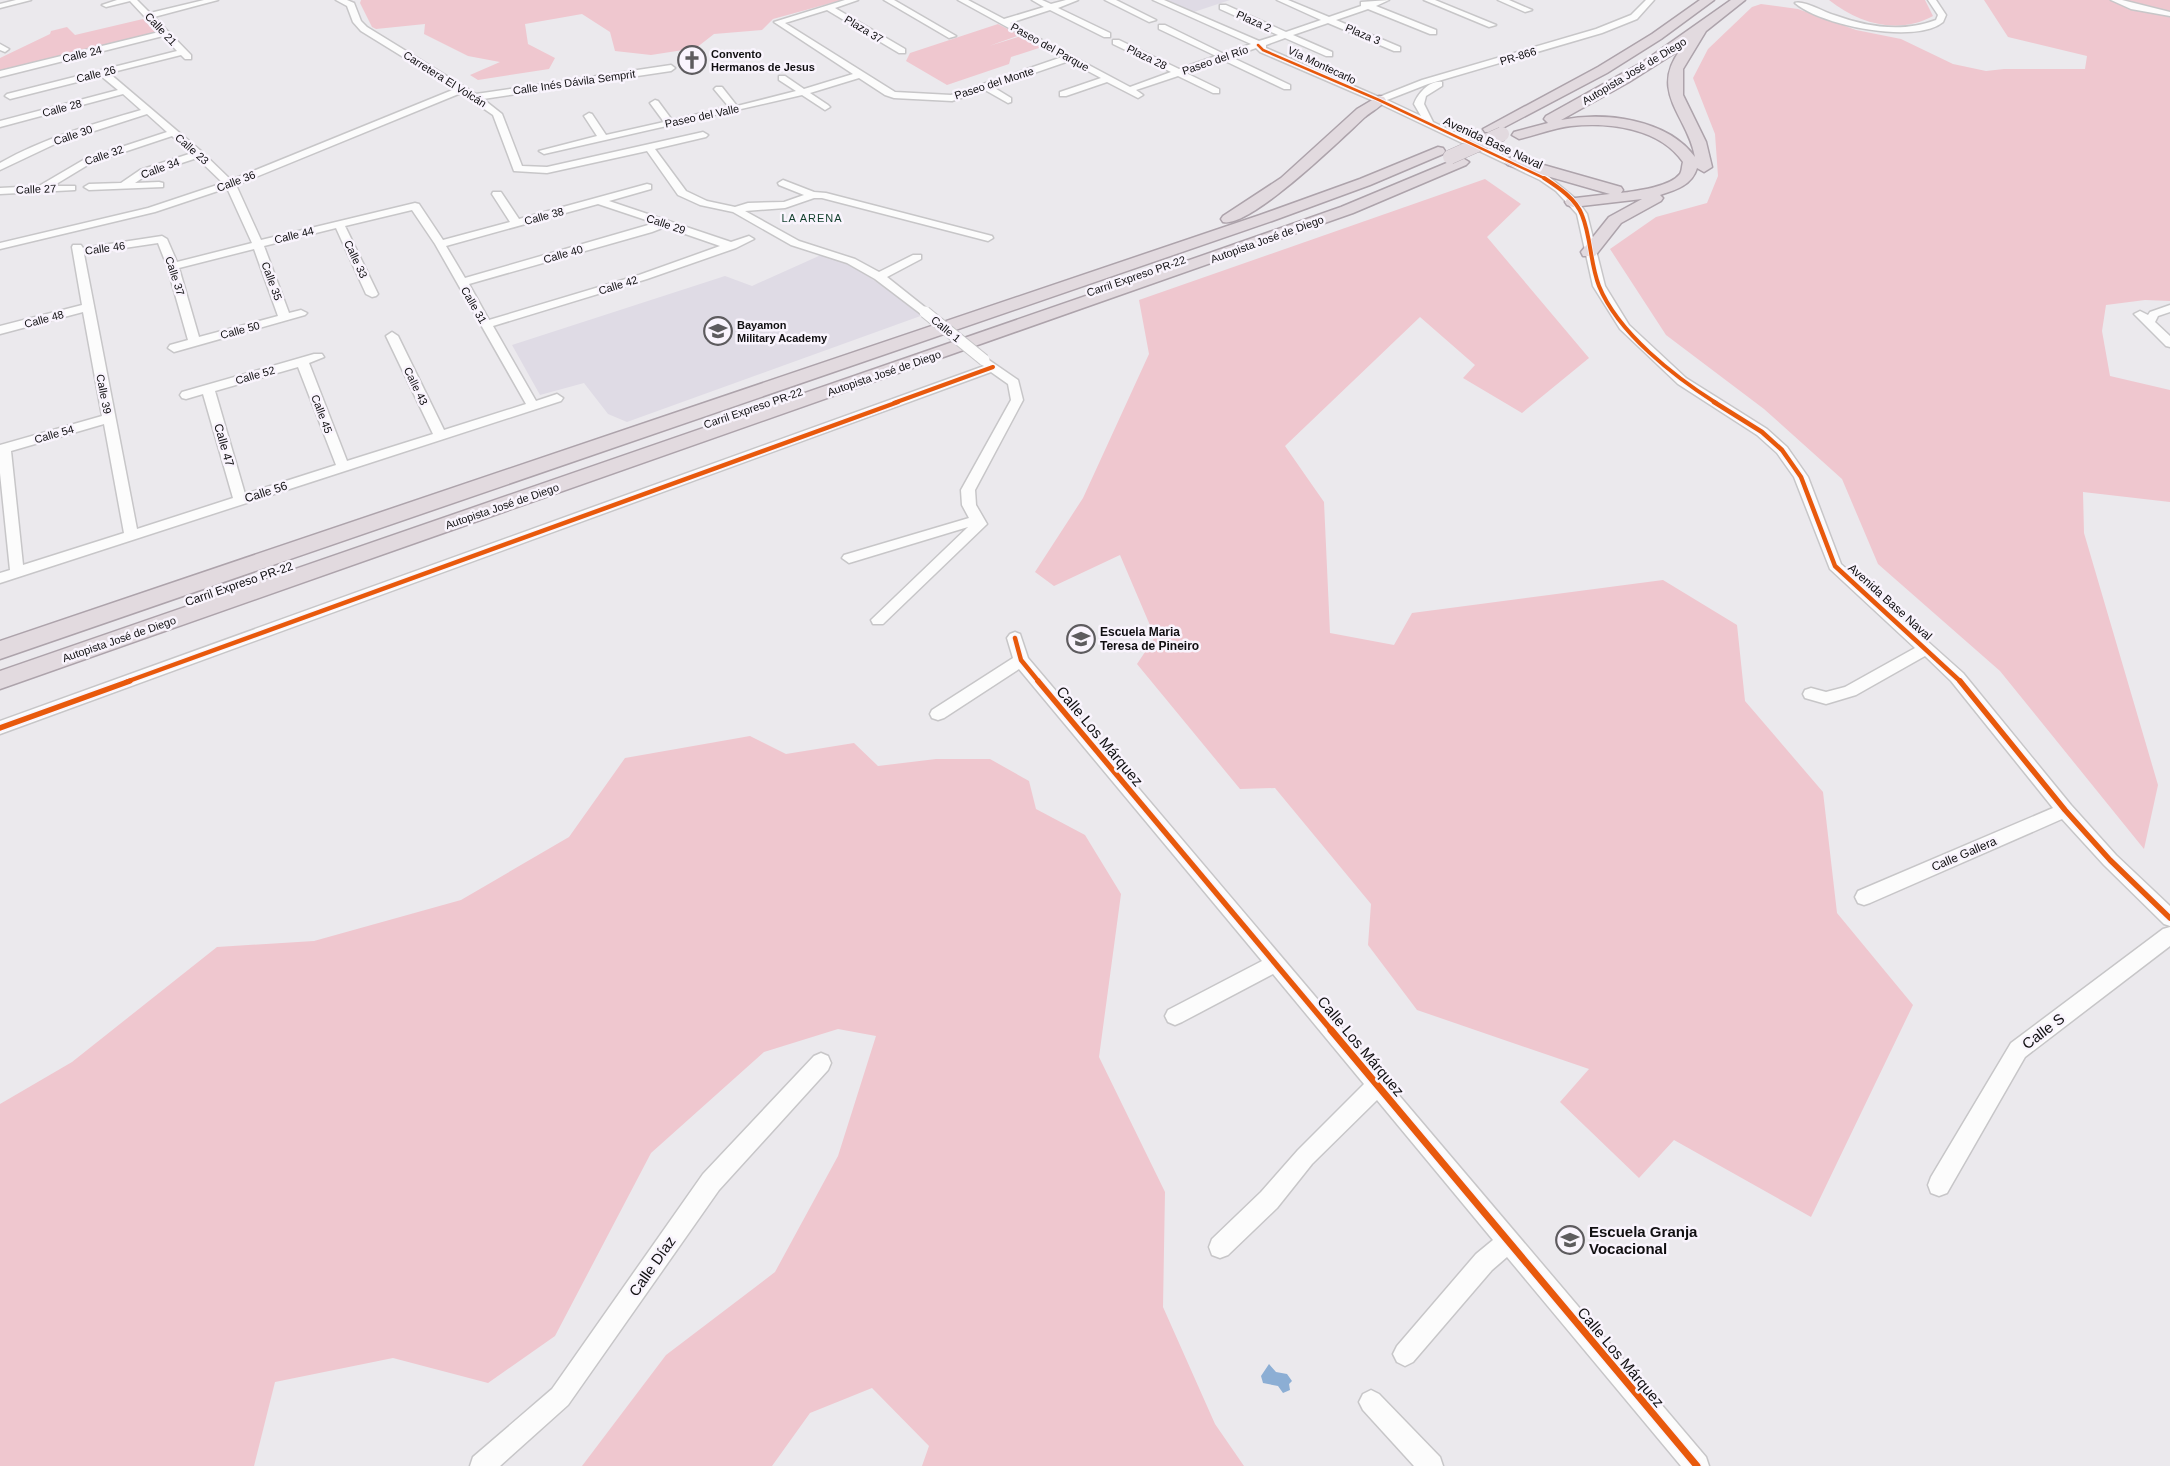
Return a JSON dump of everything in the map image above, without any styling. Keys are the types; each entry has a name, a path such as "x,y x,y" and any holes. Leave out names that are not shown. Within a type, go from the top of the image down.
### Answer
{"highway":[{"name":"Autopista José de Diego","path":"0,680 1347,210 1450,157 1506,134 1674,25 1708,0"},
{"path":"1506,134 1624,69 1681,32 1724,0"},
{"name":"Autopista José de Diego","path":"0,650 1312,201 1450,157 1606,89 1700,30 1738,0"},
{"path":"1576,205 1650,195 1698,183 1703,173 1702,154 1679,105 1674,83 1680,57 1698,37 1700,30"},
{"path":"1076,283 1114,264 1205,232 1242,212 1286,181 1362,112 1379,100"},
{"path":"1506,134 1585,121 1622,124 1663,136 1679,146 1688,156 1691,162 1690,172 1682,181 1650,195 1615,220 1590,252"},
{"name":"Carril Expreso PR-22","path":"0,666 422,521 458,511 1282,223 1341,202 1450,157"},
{"path":"1513,162 1540,168 1585,184 1650,195"}],"street":[{"path":"0,6 27,0"},
{"path":"106,5 127,0"},
{"name":"Calle 21","path":"133,0 185,55"},
{"path":"148,16 214,0"},
{"name":"Carretera El Volcán","path":"340,0 351,4 357,22 364,29 463,88 497,114 518,169 547,170 703,135"},
{"name":"Paseo del Monte","path":"854,0 778,22 860,75 894,94 952,98 1069,58"},
{"path":"888,0 952,36"},
{"name":"Paseo del Parque","path":"962,0 1138,95"},
{"path":"1036,0 1106,35"},
{"path":"1003,22 1074,0"},
{"path":"1109,0 1152,20"},
{"name":"Vía Montecarlo","path":"1157,0 1258,45 1272,48 1321,73"},
{"name":"Plaza 3","path":"1281,0 1397,49"},
{"path":"1355,0 1433,32"},
{"name":"Paseo del Río","path":"1128,90 1385,0"},
{"path":"1428,0 1492,25"},
{"path":"1502,0 1528,10"},
{"name":"PR-866","path":"1379,100 1425,82 1599,31 1634,17 1650,0"},
{"path":"1789,0 1858,24 1885,30 1918,28 1934,25 1939,22 1942,15 1932,0"},
{"path":"2115,0 2134,7 2170,14"},
{"name":"Plaza 37","path":"827,7 902,51"},
{"name":"Plaza 2","path":"1222,7 1330,54"},
{"path":"1162,27 1287,86"},
{"name":"Calle 24","path":"0,74 165,33"},
{"name":"Plaza 28","path":"1116,42 1210,91"},
{"name":"Vía Montecarlo","path":"1258,45 1263,50 1321,73 1379,100"},
{"name":"Calle 26","path":"10,96 102,72 185,55"},
{"name":"Calle Inés Dávila Semprit","path":"476,97 671,68"},
{"name":"Calle 23","path":"102,72 199,154 230,184 258,244"},
{"path":"1430,125 1419,104 1422,95 1462,72"},
{"name":"Paseo del Valle","path":"544,151 735,109 860,75"},
{"path":"782,78 824,107"},
{"path":"1063,94 1108,79"},
{"path":"985,86 1008,100"},
{"name":"Calle 36","path":"0,246 151,210 230,184 463,88"},
{"path":"719,89 735,109"},
{"name":"Calle 28","path":"7,124 124,92"},
{"name":"Avenida Base Naval","path":"1379,100 1544,178 1560,189 1576,205 1582,214 1599,286 1624,326 1682,381 1762,432 1782,450 1801,477 1835,566 1927,648 1957,678 2065,810 2110,860 2170,918"},
{"path":"655,103 670,123"},
{"name":"Calle 30","path":"0,167 34,149 148,111"},
{"path":"590,116 603,138"},
{"name":"Calle 32","path":"42,189 60,174 78,164 173,133"},
{"path":"649,147 682,193 704,203 736,210 748,206 785,205 813,195 822,195 988,238"},
{"name":"Calle 34","path":"123,186 144,172 199,154"},
{"path":"782,183 813,195"},
{"name":"Calle 34","path":"89,187 159,185"},
{"name":"Calle 38","path":"440,244 647,187"},
{"name":"Calle 27","path":"0,190 72,188"},
{"path":"499,196 513,196"},
{"path":"499,196 516,223"},
{"name":"Calle 29","path":"600,201 732,246"},
{"name":"Calle 44","path":"173,266 414,206"},
{"name":"Calle 31","path":"414,206 440,244 533,406"},
{"name":"Calle 1","path":"736,210 795,242 851,261 879,277 1014,383 1017,400 968,490 969,505 980,524"},
{"name":"Calle 40","path":"462,283 648,230 664,223"},
{"name":"Calle 33","path":"339,224 372,294"},
{"name":"Calle 42","path":"485,325 643,277 750,239"},
{"name":"Calle 37","path":"132,244 162,240 173,266 194,343"},
{"name":"Calle 46","path":"77,249 132,244"},
{"name":"Calle 35","path":"258,244 285,318"},
{"name":"Calle 39","path":"77,249 131,535"},
{"path":"879,277 917,257"},
{"name":"Calle 48","path":"0,330 88,307"},
{"path":"2170,308 2144,318 2170,343"},
{"name":"Calle 50","path":"174,348 301,313"},
{"name":"Calle 43","path":"392,336 440,436"},
{"name":"Calle 52","path":"186,395 318,357"},
{"name":"Calle 45","path":"302,362 343,467"},
{"path":"0,728 989,364"},
{"name":"Calle 47","path":"208,389 240,500"},
{"path":"533,406 557,398"},
{"name":"Calle 56","path":"0,578 533,406"},
{"name":"Calle 54","path":"2,449 109,418"},
{"path":"2,449 17,572"},
{"path":"848,558 970,522 980,524"},
{"path":"878,620 980,524"},
{"name":"Calle Los Márquez","path":"1015,638 1021,660 1274,964 1378,1085 1697,1466"},
{"path":"1811,694 1826,698 1850,691 1927,648"},
{"path":"938,714 1021,660"},
{"name":"Calle Gallera","path":"1864,897 2065,810"},
{"name":"Calle S","path":"1939,1185 2018,1050 2170,936"},
{"path":"1175,1016 1274,964"},
{"name":"Calle Díaz","path":"482,1466 560,1397 711,1182 822,1063"},
{"path":"1220,1247 1269,1200 1306,1157 1378,1085"},
{"path":"1405,1354 1484,1262 1508,1242"},
{"path":"1371,1402 1431,1466"}],"shaded area":[{"path":"361,0 842,0 773,19 762,30 714,34 696,48 651,55 615,51 610,32 582,14 525,24 528,44 555,58 549,69 478,80 470,75 500,62 468,56 424,34 425,24 376,29 372,27 360,3"},
{"path":"1167,0 1230,0 1194,12"},
{"path":"1829,0 1925,0 1933,16 1907,25 1893,26 1880,24 1866,21 1853,15"},
{"path":"1984,0 2170,0 2170,301 2145,300 2106,305 2102,331 2110,376 2170,390 2170,502 2083,492 2084,533 2158,785 2144,849 2000,671 1878,564 1842,479 1764,409 1666,335 1610,249 1656,217 1707,203 1718,176 1715,134 1693,78 1708,49 1752,7 1761,4 1798,9 1856,30 1901,39 1953,64 1986,71 2004,69 2085,69 2087,56 2008,37"},
{"path":"143,19 156,33 0,72 0,58 50,34 51,31 67,27 75,35"},
{"path":"998,24 1020,35 989,46 1021,36 1042,47 1011,57 1009,64 947,85 906,61 910,53"},
{"path":"1485,179 1521,204 1487,237 1589,358 1522,413 1463,378 1475,365 1420,317 1285,446 1324,502 1330,633 1394,645 1412,613 1663,580 1737,625 1745,701 1823,792 1837,913 1913,1005 1811,1217 1674,1140 1639,1178 1560,1102 1589,1069 1417,1010 1368,945 1371,904 1275,788 1240,789 1137,664 1155,637 1120,555 1054,586 1035,572 1083,498 1149,354 1139,300"},
{"name":"Bayamon Military Academy","path":"821,255 849,264 926,314 627,422 608,414 584,383 540,395 512,345 725,276 752,286"},
{"path":"750,736 786,754 854,743 878,766 936,759 990,759 1029,781 1036,809 1085,835 1121,894 1099,1057 1165,1192 1163,1307 1215,1424 1244,1466 922,1466 929,1446 872,1388 810,1413 772,1466 582,1466 666,1355 775,1272 838,1156 876,1036 838,1029 764,1052 651,1153 555,1336 488,1383 393,1358 275,1382 254,1466 0,1466 0,1104 72,1062 217,947 314,941 461,900 569,837 625,758"}],"water":[{"path":"1269,1364 1276,1372 1287,1374 1292,1381 1289,1384 1290,1390 1283,1393 1278,1386 1263,1383 1261,1376"}],"tunnel":[{"path":"1288,56 1294,58"}],"cycle path":[{"path":"1258,45 1263,50 1379,100 1544,178 1560,189 1582,214 1599,286 1624,327 1682,381 1762,432 1782,450 1801,477 1835,566 1957,677 2065,810 2110,860 2170,918"},
{"path":"0,728 993,367"},
{"path":"1015,638 1021,660 1697,1466"}],"place":[{"name":"Convento Hermanos de Jesus","path":"692,60"},
{"name":"Bayamon Military Academy","path":"718,331"},
{"name":"Escuela Maria Teresa de Pineiro","path":"1081,639"},
{"name":"Escuela Granja Vocacional","path":"1570,1240"}],"district":[{"name":"LA ARENA","path":"812,218"}]}
